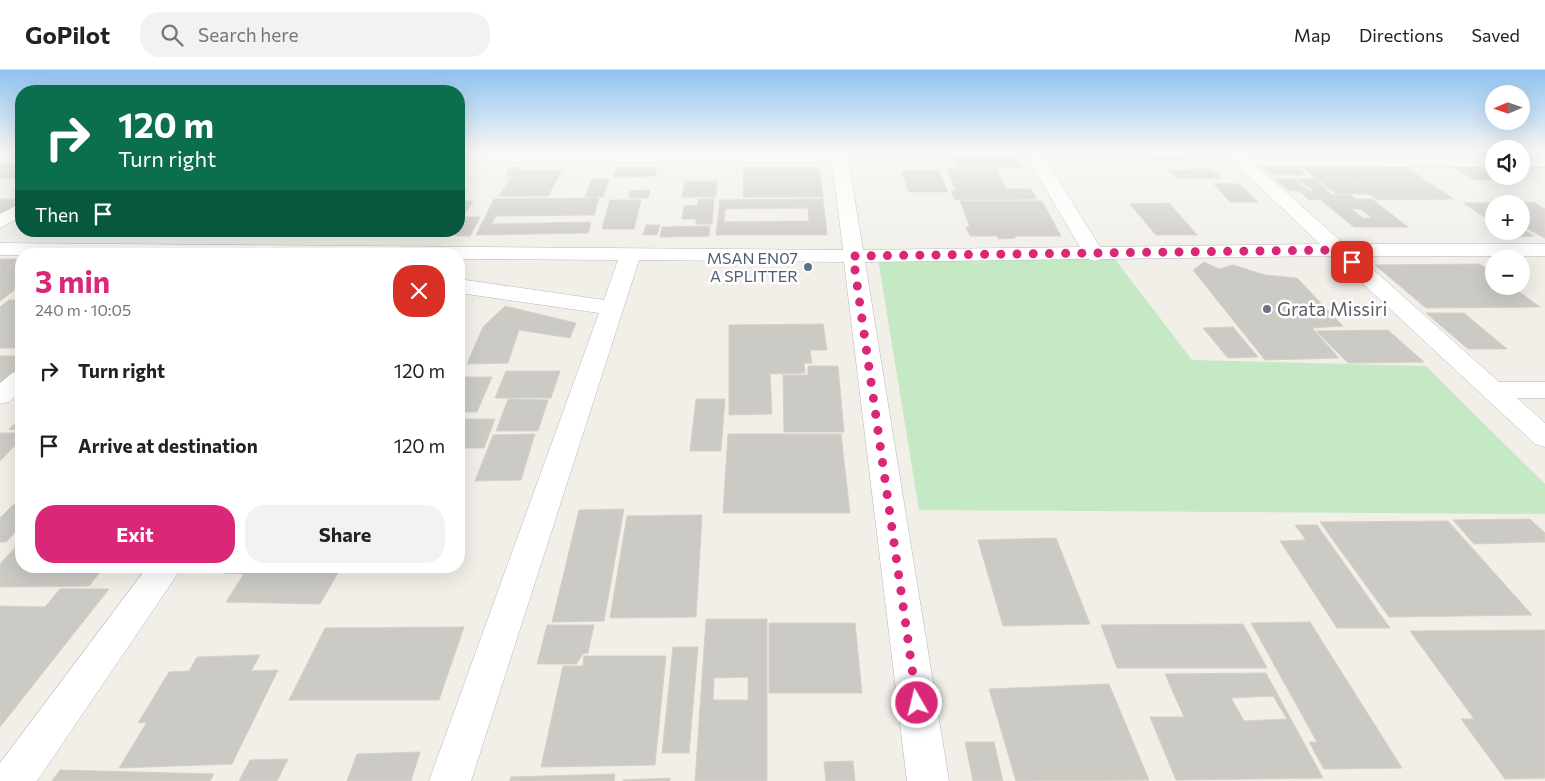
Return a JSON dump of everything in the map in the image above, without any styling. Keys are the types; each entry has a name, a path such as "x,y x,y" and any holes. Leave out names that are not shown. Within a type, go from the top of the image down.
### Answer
{"street":[{"path":"843,185 928,781"},
{"path":"1052,185 1095,254"},
{"path":"1267,185 1545,438"},
{"path":"0,222 15,213"},
{"path":"178,248 191,237"},
{"path":"0,249 15,249"},
{"path":"465,253 853,256 1338,250 1545,250"},
{"path":"450,781 631,254"},
{"path":"465,287 613,308"},
{"path":"0,396 15,383"},
{"path":"1492,390 1545,390"},
{"path":"12,781 162,573"}],"green space":[{"path":"1114,258 1192,360 1426,366 1545,484 1545,514 919,510 878,259"}],"building":[{"path":"506,185 554,185 548,196 499,196"},
{"path":"590,185 607,185 603,197 585,197"},
{"path":"684,185 717,185 716,197 682,197"},
{"path":"743,185 821,185 823,197 743,197"},
{"path":"906,185 945,185 948,192 909,192"},
{"path":"954,185 1005,185 1007,189 1031,189 1037,199 955,200 951,191 956,191"},
{"path":"1215,185 1240,185 1258,202 1230,202"},
{"path":"1283,185 1301,185 1309,191 1290,191"},
{"path":"1305,185 1322,185 1332,195 1350,195 1356,199 1309,200 1299,191 1314,191"},
{"path":"1325,185 1357,185 1369,194 1336,194"},
{"path":"1357,185 1433,185 1454,199 1377,200"},
{"path":"650,190 648,198 629,198 630,191"},
{"path":"599,198 594,215 496,216 492,224 591,222 588,233 476,235 494,199"},
{"path":"0,199 15,199 15,209 0,218"},
{"path":"698,199 714,199 712,224 696,224 696,219 682,219 684,206 698,205"},
{"path":"823,199 827,235 716,235 720,200","holes":["808,208 809,221 724,222 725,209"]},
{"path":"1372,199 1408,227 1354,227 1321,200","holes":["1351,209 1361,209 1372,218 1363,218"]},
{"path":"610,200 641,200 634,229 602,229"},
{"path":"465,201 473,201 465,213"},
{"path":"960,201 1042,201 1061,236 1014,236 1015,238 999,239 997,236 970,236 966,227 970,227"},
{"path":"1530,202 1545,209 1545,238 1530,230"},
{"path":"1169,203 1197,235 1156,235 1130,204"},
{"path":"1463,203 1485,203 1485,217"},
{"path":"465,217 480,217 470,236 465,236"},
{"path":"646,225 660,225 657,235 643,235"},
{"path":"710,226 709,236 660,237 662,227"},
{"path":"0,259 15,259 15,290 0,301"},
{"path":"1204,262 1219,269 1233,265 1265,275 1297,278 1343,326 1312,328 1339,358 1265,360 1193,270"},
{"path":"1480,264 1485,268 1485,295 1523,295 1540,307 1426,308 1375,265"},
{"path":"9,300 15,300 15,348 0,348 0,307"},
{"path":"505,306 576,323 570,338 519,330 508,363 467,364 483,327"},
{"path":"1426,313 1464,313 1507,349 1468,349"},
{"path":"823,324 827,350 810,350 812,363 804,363 805,373 770,374 772,414 729,415 729,325"},
{"path":"1233,327 1258,357 1228,358 1203,328"},
{"path":"1388,330 1424,362 1348,363 1316,331"},
{"path":"0,356 15,356 15,377 0,391"},
{"path":"808,366 838,366 844,432 784,432 783,375 808,375"},
{"path":"506,371 560,371 551,398 495,398"},
{"path":"465,377 492,377 477,412 465,412"},
{"path":"508,399 548,400 538,431 496,431"},
{"path":"696,399 725,399 721,451 690,451"},
{"path":"465,419 495,419 484,448 465,448"},
{"path":"15,424 15,430 9,429"},
{"path":"0,433 15,433 15,445 0,461"},
{"path":"535,434 521,480 475,481 493,435"},
{"path":"728,434 841,434 850,513 723,513"},
{"path":"15,504 15,532 6,542 0,542 0,518"},
{"path":"624,509 604,621 552,622 579,510"},
{"path":"702,515 696,617 610,618 627,516"},
{"path":"1530,519 1545,533 1545,542 1474,544 1453,520"},
{"path":"1448,521 1532,615 1389,617 1320,522"},
{"path":"1295,525 1317,525 1390,628 1337,628 1280,541 1306,540"},
{"path":"1056,538 1090,624 1003,626 978,540"},
{"path":"15,548 15,573 99,573 89,586 0,587 0,564"},
{"path":"224,573 338,573 320,604 226,602 244,574"},
{"path":"60,589 109,589 0,727 0,606 45,607"},
{"path":"706,619 767,619 767,781 695,781","holes":["748,677 748,700 713,700 714,678"]},
{"path":"1310,622 1402,768 1324,769 1309,742 1317,742 1251,623"},
{"path":"769,623 855,623 862,693 769,693"},
{"path":"1243,624 1267,668 1117,668 1101,625"},
{"path":"547,625 594,625 588,653 583,654 576,664 537,664"},
{"path":"464,627 439,700 289,700 325,628"},
{"path":"1545,630 1545,778 1505,779 1461,719 1474,719 1410,631"},
{"path":"673,647 698,647 689,753 662,753"},
{"path":"260,655 251,671 278,670 232,764 119,768 147,722 138,723 169,672 189,671 197,657"},
{"path":"584,656 666,656 655,765 541,767 563,666 583,666"},
{"path":"1266,673 1323,778 1176,780 1150,717 1184,717 1165,674","holes":["1273,696 1287,719 1244,721 1231,698"]},
{"path":"1109,684 1149,780 1016,781 989,689"},
{"path":"965,742 994,742 1003,781 973,781"},
{"path":"420,752 411,781 347,781 357,754"},
{"path":"288,759 277,781 239,781 250,760"},
{"path":"853,761 855,781 826,781 824,762"},
{"path":"60,770 214,774 210,781 52,781"},
{"path":"615,774 614,781 510,781 511,777"},
{"path":"670,778 670,781 623,781 623,780"}],"place":[{"name":"MSAN EN07 A SPLITTER","path":"808,267"},
{"name":"Grata Missiri","path":"1267,309"}],"route":[{"path":"917,703 853,256 1338,250 1352,262"}]}
